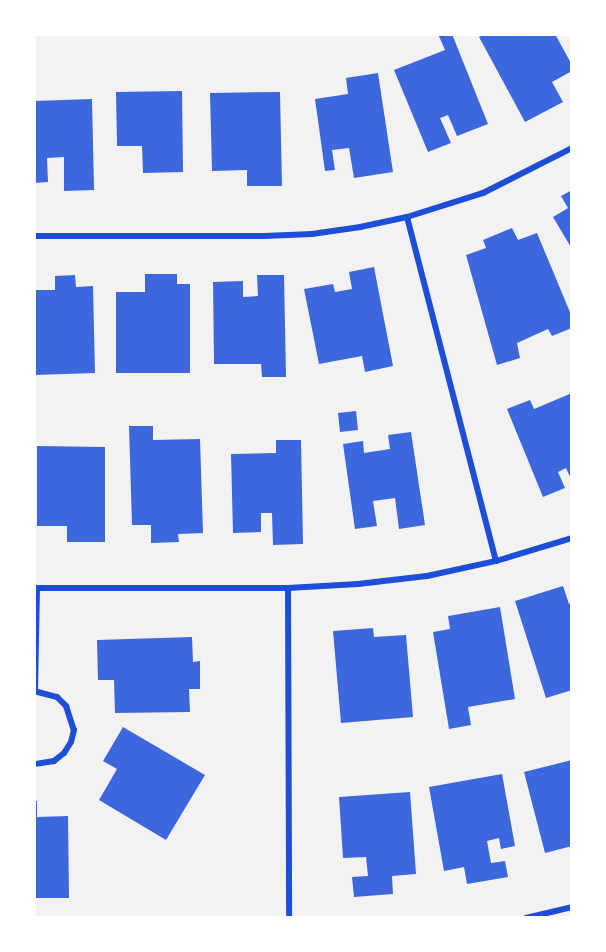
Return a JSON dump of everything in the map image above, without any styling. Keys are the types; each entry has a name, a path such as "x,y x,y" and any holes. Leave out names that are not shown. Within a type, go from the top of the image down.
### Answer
{"street":[{"path":"34,236 312,234 408,217 483,193 572,148"},
{"path":"408,217 496,561"},
{"path":"34,764 54,761 64,753 74,730 72,717 57,697 35,691 36,588 288,588 358,584 427,576 496,561 572,538"},
{"path":"288,588 289,918"},
{"path":"526,918 572,907"}],"building":[{"path":"438,34 452,34 488,124 457,136 448,115 440,118 451,143 428,152 394,70 445,50"},
{"path":"484,34 555,34 572,65 572,71 552,82 563,102 525,122 479,37"},
{"path":"378,73 393,172 354,178 349,148 332,150 335,170 325,171 315,99 348,94 346,78"},
{"path":"182,91 183,172 143,173 142,146 117,146 116,92"},
{"path":"280,92 282,186 247,186 247,170 212,171 210,93"},
{"path":"92,99 94,190 64,191 64,157 47,158 48,182 34,183 34,101"},
{"path":"572,190 572,249 553,217 568,208 561,196"},
{"path":"512,228 518,240 537,233 572,317 572,328 552,336 548,329 517,343 520,358 497,365 466,255 486,248 483,240"},
{"path":"374,267 393,366 365,372 362,356 319,364 304,289 333,284 335,292 352,289 349,272"},
{"path":"145,274 177,274 177,284 190,284 190,373 116,373 116,292 145,292"},
{"path":"75,275 76,287 93,286 95,373 34,375 34,290 55,290 55,276"},
{"path":"257,275 284,275 286,377 262,377 261,364 214,364 213,282 243,281 243,297 258,296"},
{"path":"572,393 572,481 566,468 558,472 565,488 543,497 507,409 530,400 534,409"},
{"path":"356,411 358,430 340,432 338,413"},
{"path":"129,426 153,426 153,440 200,439 203,533 178,534 179,542 151,543 151,525 132,525"},
{"path":"411,432 425,525 399,529 395,498 373,501 377,526 355,529 343,444 363,441 364,453 390,449 388,435"},
{"path":"276,440 301,440 303,544 273,545 272,513 261,513 261,532 233,533 231,454 276,453"},
{"path":"37,446 105,447 105,542 67,542 67,526 37,526"},
{"path":"563,586 569,604 572,603 572,690 546,698 515,601"},
{"path":"500,607 515,699 468,707 471,725 449,729 433,632 450,629 448,616"},
{"path":"373,628 374,637 406,635 413,717 341,723 333,631"},
{"path":"192,637 193,662 200,661 200,689 189,689 190,712 115,713 114,680 98,680 97,640"},
{"path":"123,727 205,775 166,840 99,800 117,769 103,761"},
{"path":"572,760 572,846 545,853 524,772"},
{"path":"502,774 515,846 501,849 499,838 487,841 491,863 505,861 508,877 467,884 464,867 444,871 429,787"},
{"path":"410,792 416,874 392,876 393,894 354,897 352,877 368,876 366,857 343,858 339,797"},
{"path":"34,801 37,801 37,817 68,816 69,898 34,898"}]}
